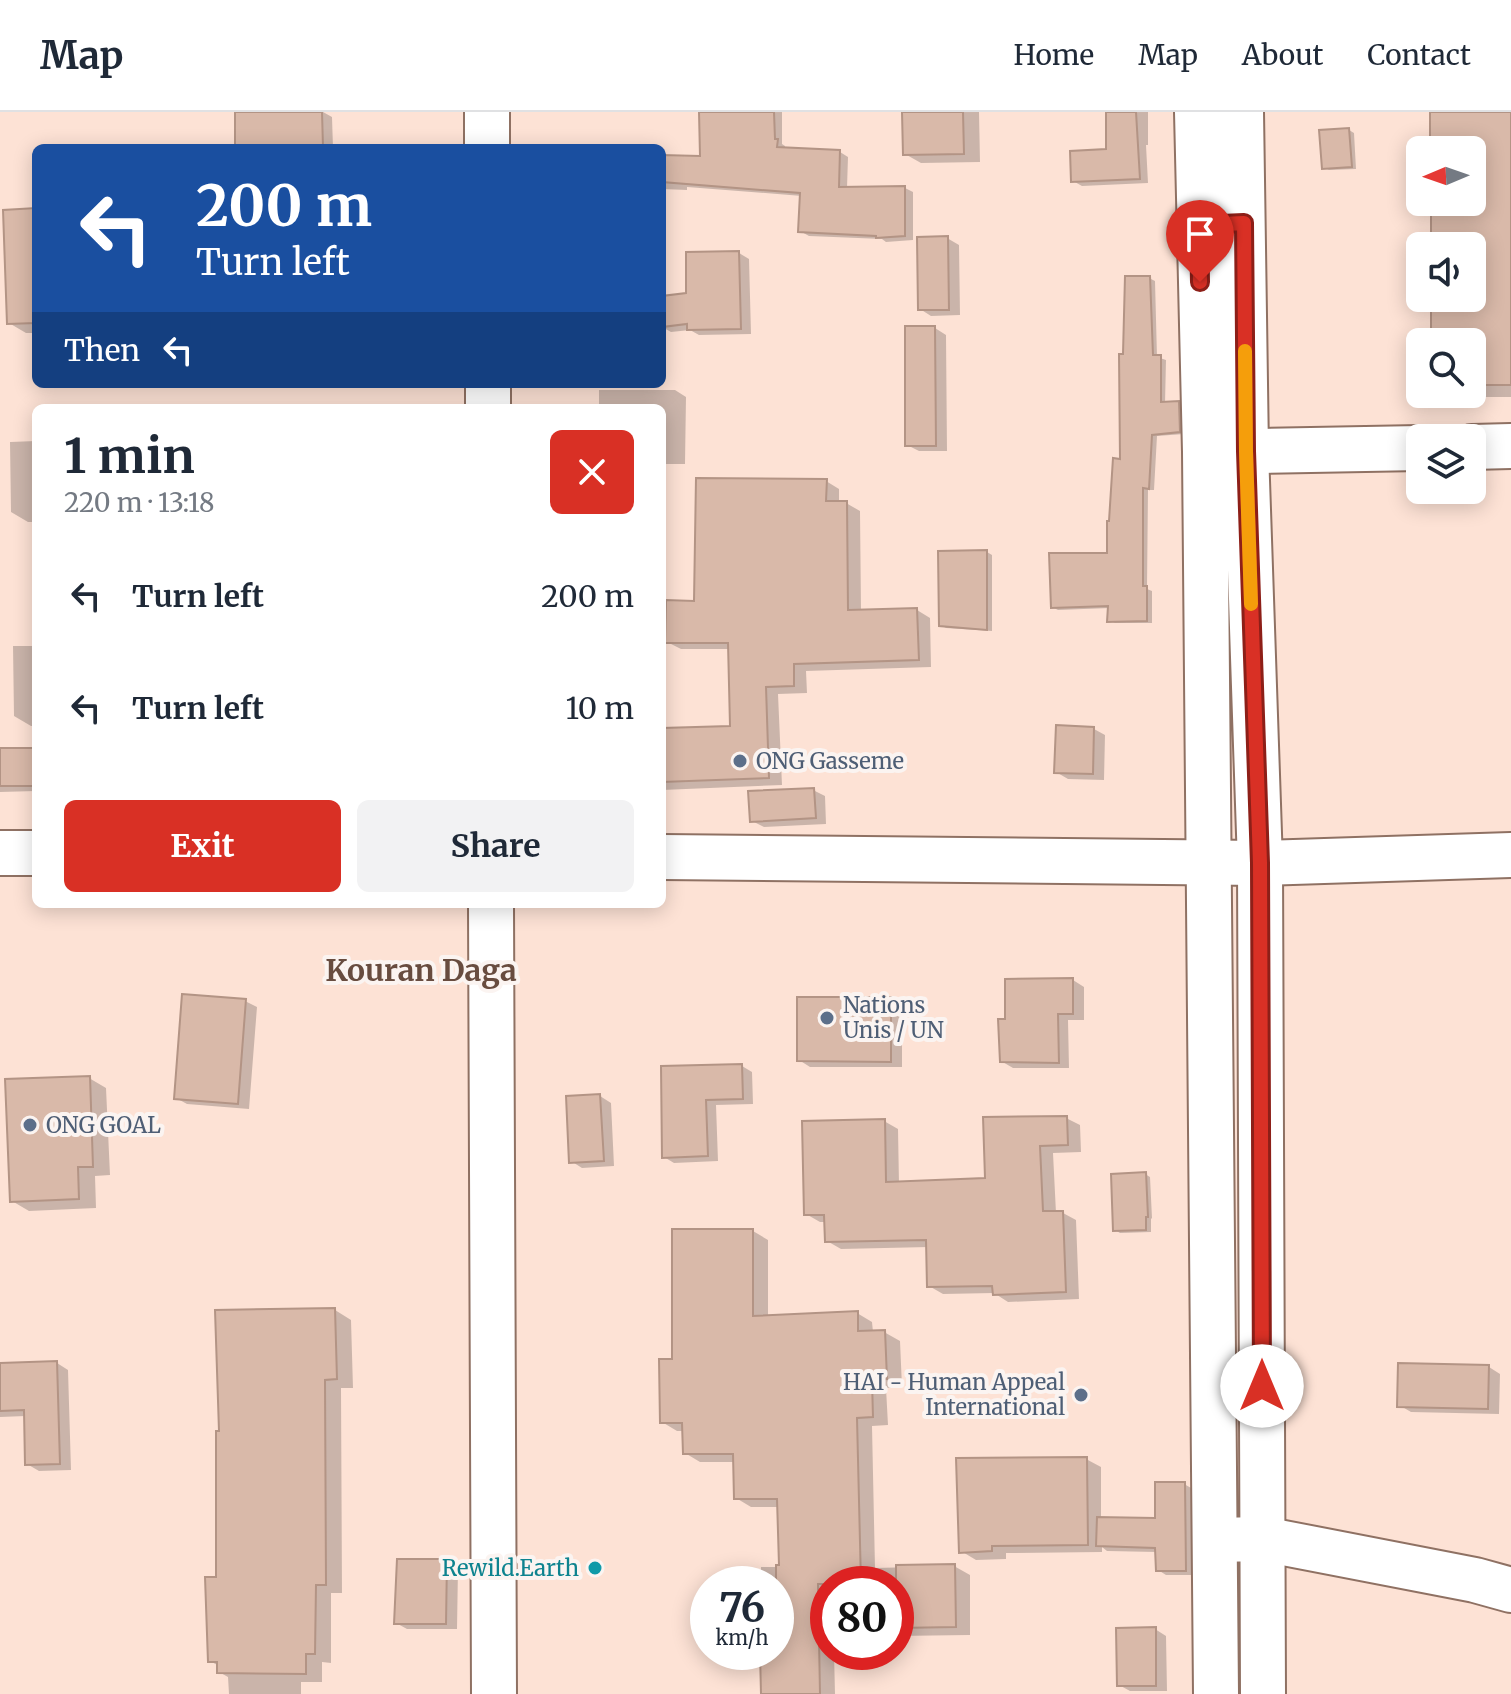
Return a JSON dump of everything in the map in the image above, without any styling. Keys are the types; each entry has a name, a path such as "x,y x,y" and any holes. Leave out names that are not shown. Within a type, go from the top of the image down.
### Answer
{"main road":[{"path":"487,112 487,144"},
{"path":"1197,112 1199,225 1225,452 1260,863 1263,1694"},
{"path":"1216,1694 1209,863 1225,452 1244,223 1241,112"},
{"path":"1199,225 1244,223"},
{"path":"1486,447 1511,446"},
{"path":"1225,452 1406,448"},
{"path":"0,853 32,853"},
{"path":"666,857 1260,863 1511,855"},
{"path":"491,908 494,1694"},
{"path":"1215,1540 1263,1539 1475,1580 1511,1590"}],"building":[{"path":"235,112 322,112 323,144 235,144"},
{"path":"699,112 774,112 777,147 840,150 839,187 905,186 905,236 876,238 798,232 800,193 666,182 666,155 700,156"},
{"path":"902,112 963,112 964,154 903,155"},
{"path":"1106,112 1136,112 1140,179 1071,182 1070,151 1106,149"},
{"path":"1430,112 1511,112 1511,385 1486,385 1486,328 1431,328 1431,312 1486,312 1486,232 1431,232 1431,216 1486,216 1486,136 1430,136"},
{"path":"1349,128 1352,167 1322,169 1319,130"},
{"path":"32,208 32,323 7,324 3,210"},
{"path":"948,236 949,310 918,310 917,237"},
{"path":"739,251 741,329 687,330 687,324 666,327 666,296 686,293 686,252"},
{"path":"1125,276 1150,276 1153,355 1161,355 1161,402 1179,401 1180,432 1152,435 1149,489 1143,488 1143,586 1147,586 1147,621 1107,622 1108,606 1051,608 1049,553 1107,553 1113,458 1120,459 1119,354 1123,354"},
{"path":"905,326 935,326 936,446 905,446"},
{"path":"696,478 827,479 826,501 847,501 848,610 917,608 919,660 794,664 794,686 766,687 769,778 666,782 666,728 730,726 728,643 666,643 666,600 694,601"},
{"path":"987,550 987,630 939,626 938,551"},
{"path":"1056,725 1094,727 1093,774 1054,773"},
{"path":"0,748 32,748 32,786 0,786"},
{"path":"814,788 816,818 750,822 748,791"},
{"path":"1073,978 1073,1014 1058,1014 1059,1063 1000,1062 998,1019 1005,1019 1005,979"},
{"path":"182,994 246,999 238,1104 174,1099"},
{"path":"797,997 891,997 891,1062 797,1061"},
{"path":"742,1064 743,1099 706,1100 708,1156 662,1158 661,1066"},
{"path":"90,1076 93,1167 78,1167 79,1199 10,1202 5,1079"},
{"path":"600,1094 604,1161 569,1163 566,1096"},
{"path":"1067,1116 1068,1145 1040,1146 1043,1211 1063,1211 1066,1292 993,1295 992,1286 927,1287 926,1240 825,1242 824,1215 804,1215 802,1121 885,1119 886,1182 985,1178 983,1117"},
{"path":"1146,1172 1146,1230 1113,1231 1111,1174"},
{"path":"672,1229 753,1229 753,1316 858,1311 858,1331 885,1330 887,1379 872,1380 873,1417 857,1418 861,1566 810,1566 810,1670 820,1670 820,1694 761,1694 760,1670 794,1670 794,1566 776,1566 779,1565 777,1499 734,1499 733,1454 683,1454 682,1423 660,1423 659,1359 672,1359"},
{"path":"335,1308 337,1379 325,1380 326,1585 316,1585 315,1654 306,1654 306,1674 217,1673 217,1662 208,1662 205,1577 216,1577 216,1431 219,1431 215,1310"},
{"path":"57,1361 60,1464 25,1465 24,1410 0,1411 0,1363"},
{"path":"1398,1363 1489,1365 1488,1409 1397,1407"},
{"path":"1087,1457 1088,1545 992,1546 992,1551 959,1553 956,1458"},
{"path":"1155,1482 1185,1482 1186,1571 1156,1571 1155,1548 1096,1546 1097,1517 1155,1518"},
{"path":"397,1559 447,1559 446,1624 394,1624"},
{"path":"955,1564 956,1627 914,1628 914,1566 896,1565"},
{"path":"1156,1627 1156,1686 1117,1686 1116,1628"}],"slow traffic":[{"path":"1245,351 1251,604"}],"place":[{"name":"ONG Gasseme","path":"740,761"},
{"name":"Nations Unis / UN","path":"827,1018"},
{"name":"ONG GOAL","path":"30,1125"},
{"name":"HAI - Human Appeal International","path":"1081,1395"},
{"name":"Rewild.Earth","path":"595,1568"}],"district":[{"name":"Kouran Daga","path":"421,970"}],"route":[{"path":"1200,282 1199,225 1244,223 1246,451 1260,863 1262,1386"}]}
